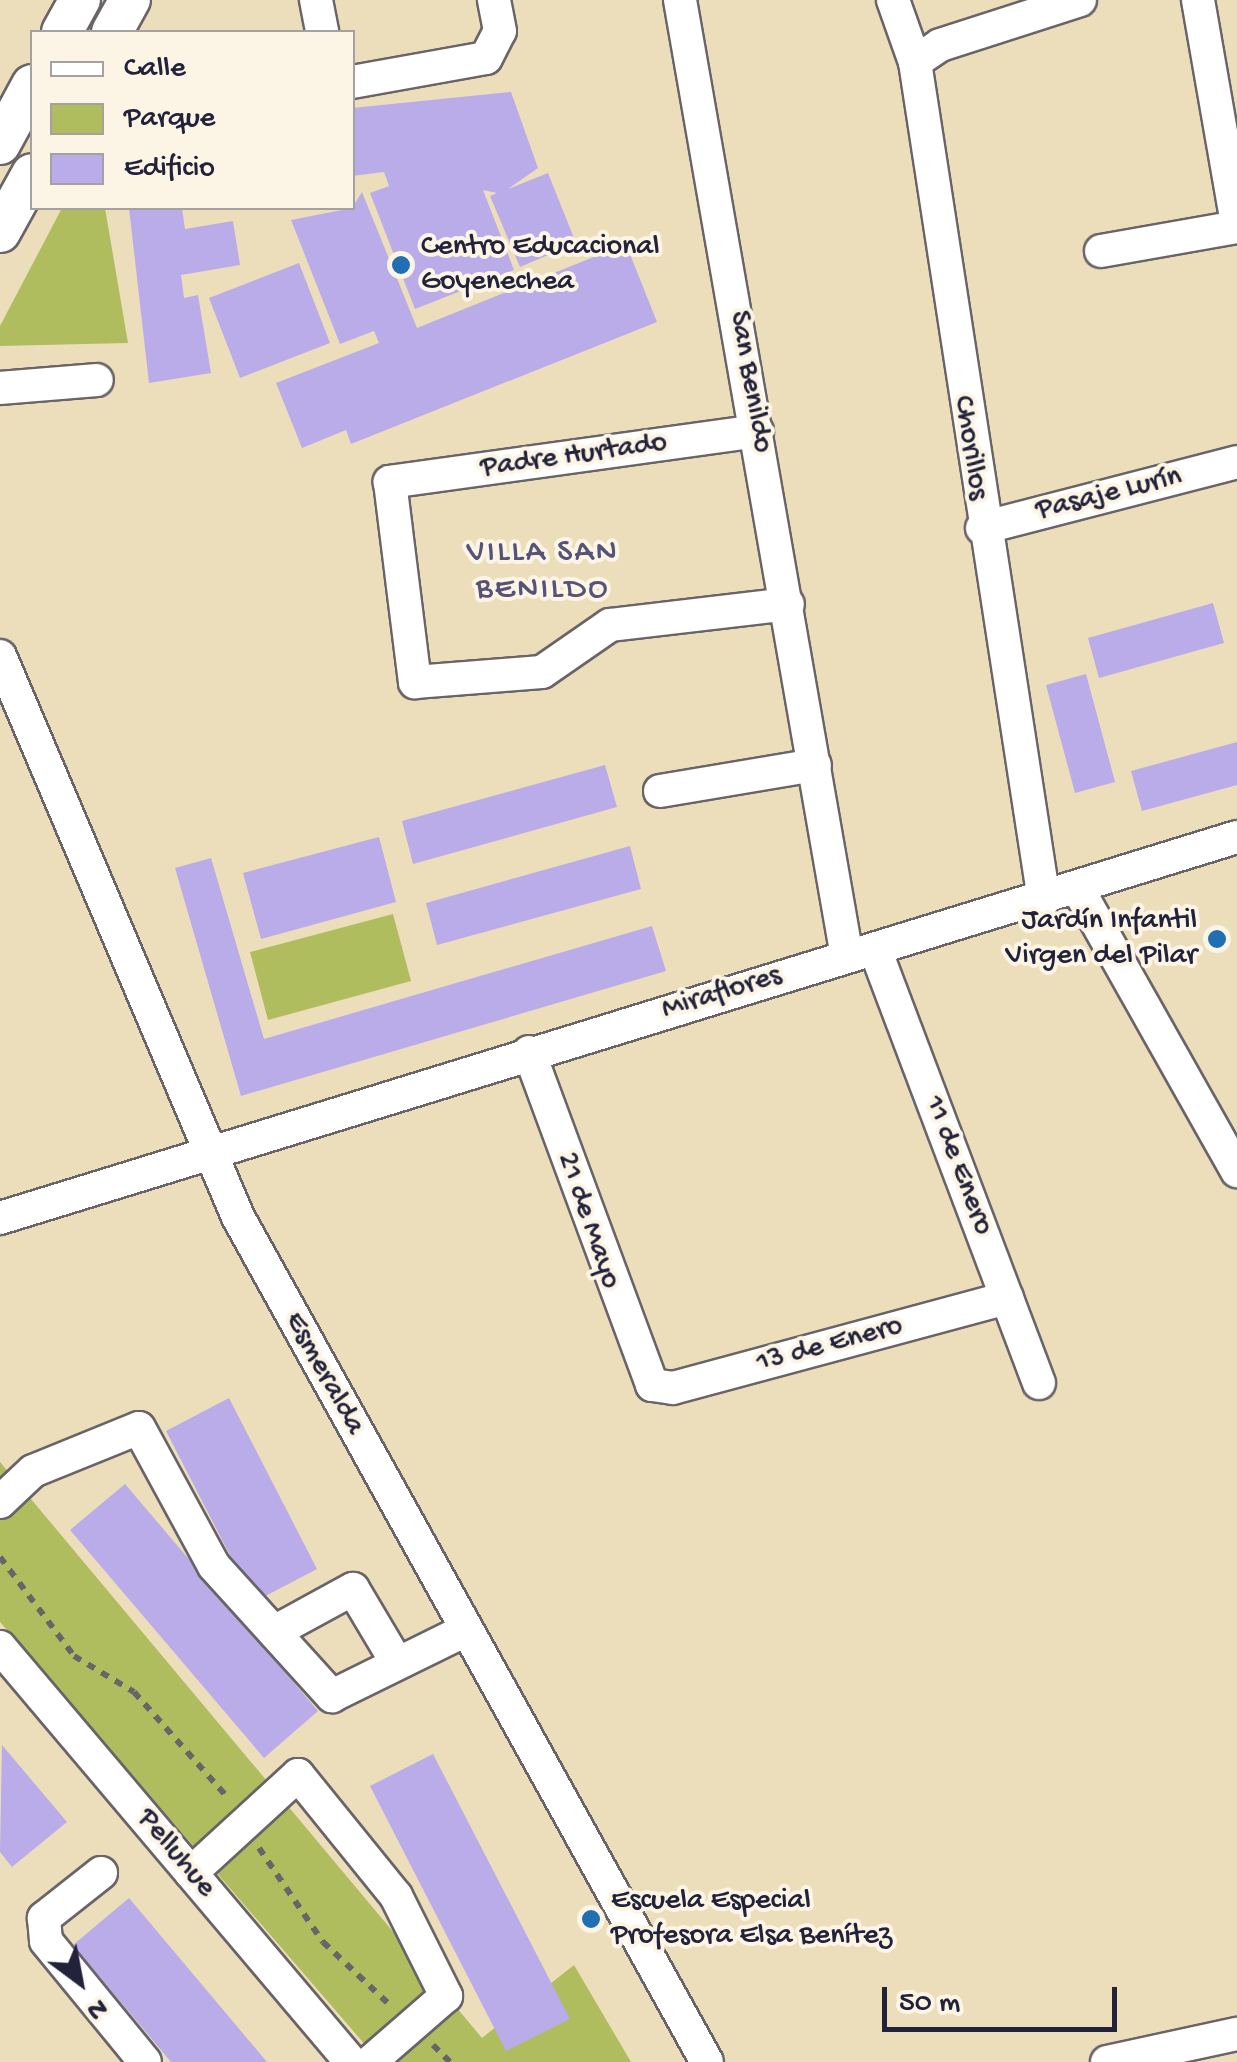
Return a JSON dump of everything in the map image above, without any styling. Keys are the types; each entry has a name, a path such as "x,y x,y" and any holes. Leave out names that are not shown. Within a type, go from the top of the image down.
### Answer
{"main road":[{"path":"63,30 80,0"},
{"path":"113,30 130,0"},
{"path":"0,144 30,90"},
{"path":"0,232 30,178"}],"street":[{"path":"316,0 322,30"},
{"path":"355,82 476,62 494,50 494,0"},
{"name":"San Benildo","path":"680,0 815,765 861,953"},
{"name":"Chorillos","path":"893,0 915,62 982,528 1044,900"},
{"path":"915,62 940,45 1080,0"},
{"path":"1101,251 1237,226 1198,0"},
{"path":"0,388 97,380"},
{"name":"Padre Hurtado","path":"757,431 390,482 415,682 542,672 610,626 788,604"},
{"name":"Pasaje Lurín","path":"982,528 1237,462"},
{"name":"Esmeralda","path":"0,656 208,1154 701,2061"},
{"path":"660,791 815,765"},
{"name":"Miraflores","path":"0,1218 529,1052 1078,890 1237,837"},
{"path":"1078,890 1237,1171"},
{"name":"11 de Enero","path":"861,953 1039,1383"},
{"name":"21 de Mayo","path":"529,1052 652,1386"},
{"name":"13 de Enero","path":"652,1386 673,1388 1007,1298"},
{"path":"0,1502 33,1472 139,1428 214,1566 332,1696 466,1630"},
{"path":"274,1632 353,1589 397,1663"},
{"name":"Pelluhue","path":"0,1647 350,2062"},
{"path":"191,1873 298,1776 396,1896 446,1996 370,2062"},
{"path":"102,1873 44,1918 46,1941 146,2062"},
{"path":"1107,2062 1237,2034"}],"green space":[{"path":"61,210 105,210 128,343 0,346 0,326"},
{"path":"393,914 411,981 268,1020 250,952"},
{"path":"0,1462 482,2038 574,1965 631,2062 380,2062 0,1622"}],"building":[{"path":"511,92 538,168 508,189 548,173 576,243 520,267 490,196 497,193 483,190 514,270 415,309 370,193 389,186 384,172 355,176 355,108"},
{"path":"362,192 417,328 626,244 657,322 351,444 346,430 302,448 276,383 379,343 374,331 340,344 291,220 355,210"},
{"path":"129,210 182,210 185,229 233,221 240,265 181,275 184,298 198,295 211,373 149,383"},
{"path":"299,263 330,343 240,378 209,298"},
{"path":"1213,603 1224,643 1099,678 1088,638"},
{"path":"1086,674 1115,782 1075,793 1046,685"},
{"path":"1237,742 1237,785 1142,811 1131,771"},
{"path":"605,765 617,807 413,864 402,821"},
{"path":"379,837 396,902 261,939 243,873"},
{"path":"630,846 641,889 437,945 426,903"},
{"path":"211,858 264,1039 652,926 666,971 241,1096 175,868"},
{"path":"229,1398 317,1569 254,1602 166,1431"},
{"path":"125,1484 318,1711 264,1758 70,1530"},
{"path":"2,1745 67,1822 12,1867 0,1852"},
{"path":"433,1754 570,2019 506,2051 370,1786"},
{"path":"129,1898 267,2062 171,2062 73,1945"}],"place":[{"name":"Centro Educacional Goyenechea","path":"401,265"},
{"name":"Jardín Infantil Virgen del Pilar","path":"1217,939"},
{"name":"Escuela Especial Profesora Elsa Benítez","path":"591,1919"}],"district":[{"name":"VILLA SAN BENILDO","path":"543,572"}]}
